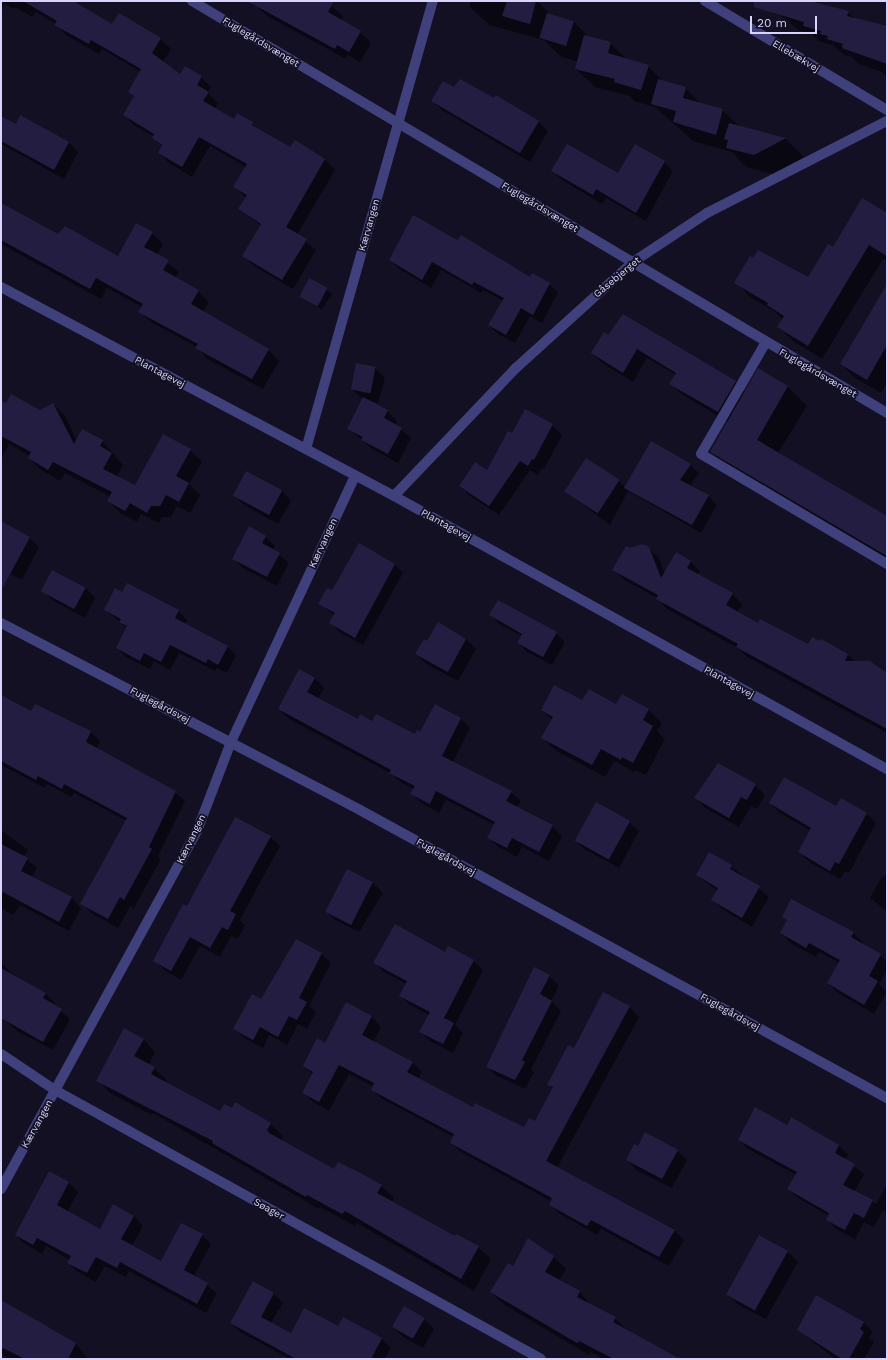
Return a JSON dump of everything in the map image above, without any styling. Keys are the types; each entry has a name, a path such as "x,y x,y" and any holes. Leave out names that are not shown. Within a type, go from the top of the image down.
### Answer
{"street":[{"name":"Fuglegårdsvænget","path":"192,1 887,413"},
{"name":"Kærvangen","path":"306,449 433,1"},
{"name":"Ellebækvej","path":"705,1 887,110"},
{"name":"Gåsebjerget","path":"394,496 516,368 633,262 708,213 887,121"},
{"name":"Plantagevej","path":"1,287 394,496 887,769"},
{"path":"766,342 701,454 887,564"},
{"name":"Kærvangen","path":"1,1189 198,831 231,742 355,476"},
{"name":"Fuglegårdsvej","path":"1,623 360,810 887,1098"},
{"name":"Søager","path":"1,1054 55,1090 541,1359"}],"building":[{"path":"23,1 73,1 112,24 119,13 161,38 152,53 180,74 185,66 202,76 197,85 209,92 203,101 234,119 237,113 253,122 252,125 290,147 295,140 325,159 286,227 307,239 282,280 242,256 261,224 238,209 247,195 233,187 247,164 199,137 182,167 158,153 162,145 152,138 154,134 123,115 134,96 128,92 141,69 91,40 89,44 54,25 57,21"},
{"path":"247,1 334,1 328,12 361,31 349,52 337,45 335,49"},
{"path":"507,1 536,1 530,24 502,16"},
{"path":"754,1 810,1 849,11 847,16 887,26 887,64 842,48 843,44 827,39 828,36 820,34 821,31 803,26 804,22 754,7"},
{"path":"547,13 574,21 566,46 539,38"},
{"path":"584,35 611,42 608,53 649,65 641,90 614,82 615,79 575,69"},
{"path":"460,79 494,98 496,95 539,121 520,153 431,101 443,81 454,87"},
{"path":"658,79 686,87 683,98 723,109 716,135 673,122 676,111 651,104"},
{"path":"20,115 69,142 54,170 1,141 1,116 16,124"},
{"path":"729,123 786,138 754,155 726,148 728,140 724,139"},
{"path":"567,144 618,173 635,144 665,161 636,213 596,189 593,195 551,171"},
{"path":"862,198 887,213 887,256 869,245 808,346 777,327 784,316 767,305 768,303 734,283 750,256 753,258 758,250 808,277 828,244 833,247"},
{"path":"1,203 58,234 65,226 118,256 136,223 153,232 144,247 169,260 163,270 199,290 191,304 269,349 252,379 195,348 198,344 138,312 143,304 96,278 90,289 1,240"},
{"path":"413,215 457,240 461,235 530,277 532,273 550,283 533,315 521,308 506,335 488,325 504,298 474,282 472,285 432,262 422,280 389,260"},
{"path":"309,278 328,288 318,306 299,297"},
{"path":"887,284 887,345 867,380 840,364"},
{"path":"623,314 736,381 718,412 669,384 676,373 637,349 623,373 591,353 604,332 608,335"},
{"path":"356,363 376,367 370,393 351,390"},
{"path":"758,368 788,386 757,440 887,516 887,556 710,452"},
{"path":"11,394 40,410 53,403 74,444 82,429 103,440 100,446 112,453 103,469 135,485 163,434 191,449 176,476 189,483 179,502 166,495 160,506 151,506 147,513 130,503 125,511 107,501 112,492 53,462 48,470 28,458 31,452 1,436 1,401 6,403"},
{"path":"363,397 388,410 384,418 402,428 388,454 361,440 363,437 347,429"},
{"path":"525,409 553,424 534,460 532,459 528,466 520,461 489,506 459,486 475,462 487,470 508,431 512,433"},
{"path":"651,441 691,464 680,480 709,495 692,525 624,488"},
{"path":"586,458 620,480 598,513 564,492"},
{"path":"246,471 282,490 269,515 233,496"},
{"path":"1,521 30,537 1,591"},
{"path":"249,526 266,536 262,543 280,553 267,577 232,559"},
{"path":"359,543 395,564 355,638 329,623 335,613 318,604 327,588 332,590"},
{"path":"642,544 649,547 661,578 676,552 691,561 687,568 733,593 726,605 758,623 760,619 808,644 812,637 820,641 821,639 848,654 845,661 870,661 887,673 887,729 736,647 738,644 656,599 658,595 612,570 626,546 630,548"},
{"path":"52,570 86,588 74,609 41,591"},
{"path":"127,583 179,610 175,618 228,646 218,665 208,659 206,663 170,645 161,662 144,653 140,661 116,648 127,626 119,622 121,619 104,610 115,588 122,592"},
{"path":"498,600 557,632 543,657 517,643 522,634 489,615"},
{"path":"438,622 466,639 448,672 415,654 424,639 427,641"},
{"path":"299,669 315,678 307,692 358,719 360,714 372,721 376,714 415,734 417,730 420,732 435,704 461,718 442,756 512,791 506,801 553,825 539,852 512,838 507,848 487,838 495,822 436,791 430,804 410,794 415,786 389,773 391,770 278,709"},
{"path":"554,685 582,700 589,689 616,704 622,694 649,709 643,720 653,726 633,763 622,757 621,760 601,749 592,765 541,738 553,717 541,710"},
{"path":"1,695 31,711 35,704 91,731 86,742 176,791 149,847 152,849 124,900 120,897 108,919 80,904 127,818 64,784 62,789 38,776 36,780 1,761"},
{"path":"718,763 756,784 747,800 741,797 729,818 694,798"},
{"path":"784,777 836,806 841,798 867,813 839,864 835,862 830,871 798,852 811,828 769,803"},
{"path":"596,802 630,821 609,859 575,840"},
{"path":"235,817 271,836 230,911 236,914 228,930 222,927 210,948 190,937 171,971 153,961 183,904 187,906"},
{"path":"1,844 28,858 21,871 72,897 59,922 1,891"},
{"path":"709,852 732,865 730,869 760,886 742,918 711,900 718,888 696,875"},
{"path":"347,869 373,882 351,925 325,912"},
{"path":"791,899 854,932 851,937 881,954 869,976 878,981 864,1005 827,983 840,960 809,943 806,948 780,933 787,920 782,917"},
{"path":"395,924 445,952 448,946 474,960 444,1018 454,1023 443,1044 419,1032 430,1012 399,996 407,981 373,963"},
{"path":"296,939 322,953 299,998 307,1002 297,1020 289,1016 278,1037 260,1027 253,1040 233,1029 252,994 261,999"},
{"path":"534,967 550,975 540,994 552,1001 522,1060 525,1062 515,1080 486,1067"},
{"path":"1,968 46,993 43,998 62,1009 43,1042 1,1018"},
{"path":"603,992 630,1006 546,1161 675,1230 659,1257 591,1220 587,1226 549,1205 552,1198 450,1143 454,1134 371,1090 374,1083 339,1065 319,1102 302,1093 313,1072 303,1066 317,1038 325,1043 346,1002 372,1016 362,1035 413,1062 407,1072 473,1107 475,1103 524,1127 529,1118 535,1121 553,1087 547,1085 568,1045 574,1048"},
{"path":"124,1028 144,1039 134,1056 155,1067 151,1074 220,1111 224,1104 232,1108 235,1102 271,1123 267,1130 269,1133 334,1169 338,1162 364,1175 382,1185 377,1193 455,1236 456,1234 479,1246 461,1279 345,1211 342,1214 307,1195 306,1197 212,1143 213,1141 96,1081"},
{"path":"755,1107 787,1125 791,1117 839,1145 835,1153 855,1164 843,1185 873,1200 864,1218 854,1213 845,1230 826,1220 829,1213 787,1189 797,1172 738,1140"},
{"path":"645,1132 678,1150 662,1179 626,1160 634,1144 638,1146"},
{"path":"49,1171 69,1182 57,1205 100,1229 113,1204 134,1216 121,1239 161,1261 181,1223 203,1234 184,1270 208,1283 197,1304 120,1262 117,1268 96,1257 87,1273 67,1263 71,1256 37,1238 33,1245 15,1235"},
{"path":"759,1235 788,1251 755,1310 726,1294"},
{"path":"528,1238 554,1256 545,1272 580,1291 577,1297 616,1317 613,1322 680,1359 614,1359 579,1341 577,1343 490,1292 508,1263 513,1266"},
{"path":"253,1281 274,1293 261,1317 291,1333 304,1308 338,1326 343,1317 382,1338 371,1359 296,1359 230,1323"},
{"path":"816,1295 864,1322 860,1329 864,1332 849,1359 842,1359 797,1330"},
{"path":"1,1300 76,1343 68,1359 25,1359 3,1348 1,1351"},
{"path":"404,1306 425,1318 413,1339 392,1327"}]}
